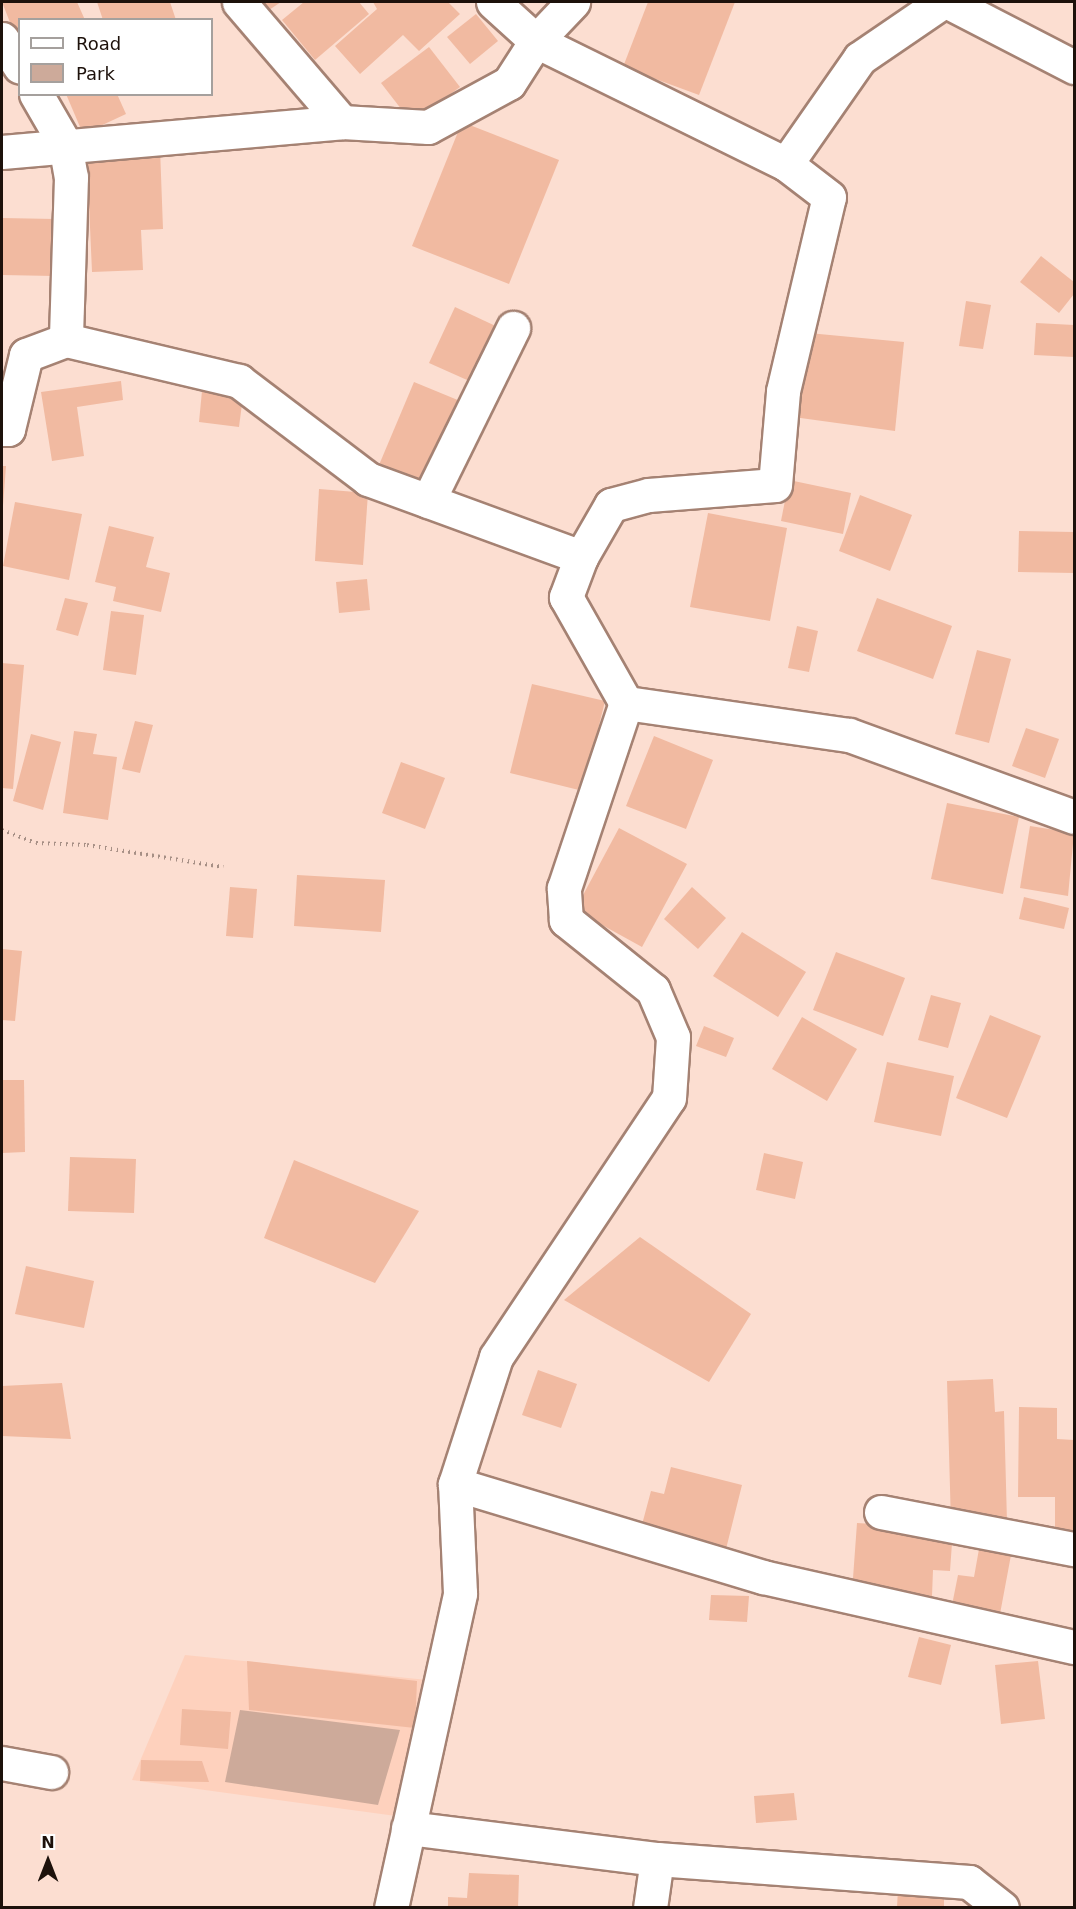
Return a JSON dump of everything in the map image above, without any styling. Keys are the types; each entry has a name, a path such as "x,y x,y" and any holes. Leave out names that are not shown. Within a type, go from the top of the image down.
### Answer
{"street":[{"path":"239,2 342,122"},
{"path":"391,1908 460,1593 455,1484 496,1357 669,1098 673,1037 653,990 566,920 564,888 626,703 566,597 581,557 611,505 649,495 775,485 783,391 829,196 786,164 536,41 494,2"},
{"path":"2,152 65,144 342,122 428,127 508,83 536,41 573,2"},
{"path":"786,164 860,58 942,2"},
{"path":"948,2 1074,67"},
{"path":"2,39 18,64"},
{"path":"37,96 65,144 71,177 66,340"},
{"path":"428,501 513,328"},
{"path":"2,429 8,429 26,355 66,340 238,381 368,479 581,557"},
{"path":"626,703 849,735 1074,817"},
{"path":"455,1484 763,1577 1074,1647"},
{"path":"881,1512 1074,1548"},
{"path":"2,1762 51,1772"},
{"path":"408,1828 657,1859 969,1882 1002,1908"},
{"path":"650,1908 657,1859"}],"path":[{"path":"2,830 36,843 87,845 223,867"}],"shaded area":[{"path":"185,1655 427,1680 396,1816 132,1780"}],"green space":[{"path":"240,1710 400,1730 378,1805 225,1782"}],"building":[{"path":"2,2 77,2 84,18 18,18 18,43"},
{"path":"97,2 170,2 175,18 102,18"},
{"path":"259,2 281,2 266,12"},
{"path":"304,2 359,2 369,14 315,60 282,20"},
{"path":"373,2 448,2 460,14 419,51 403,35 360,74 335,46 377,9"},
{"path":"648,2 735,2 699,95 623,67"},
{"path":"476,14 498,41 470,64 447,37"},
{"path":"429,47 460,87 412,123 381,83"},
{"path":"67,96 118,96 126,114 83,134"},
{"path":"462,122 559,160 509,284 412,246"},
{"path":"160,148 163,229 141,230 143,270 92,272 87,159"},
{"path":"2,218 55,219 54,276 2,275"},
{"path":"1041,256 1074,282 1074,294 1059,313 1020,282"},
{"path":"966,301 991,305 983,349 959,346"},
{"path":"455,307 502,329 476,384 429,363"},
{"path":"1036,323 1074,325 1074,357 1034,355"},
{"path":"798,332 904,342 895,431 786,416"},
{"path":"121,381 123,400 77,407 84,456 52,461 41,392"},
{"path":"414,382 465,403 429,486 379,465"},
{"path":"202,391 243,396 239,427 199,422"},
{"path":"2,466 6,466 3,506 2,506"},
{"path":"789,480 851,493 843,534 781,521"},
{"path":"319,489 368,493 363,565 315,561"},
{"path":"860,495 912,515 890,571 839,551"},
{"path":"15,502 82,514 69,580 3,566"},
{"path":"708,513 787,528 770,621 690,607"},
{"path":"109,526 154,537 146,567 170,573 161,612 113,601 116,587 95,582"},
{"path":"1019,531 1074,532 1074,573 1018,572"},
{"path":"367,579 370,610 339,613 336,582"},
{"path":"65,598 88,603 78,636 56,630"},
{"path":"877,598 952,626 933,679 857,651"},
{"path":"111,611 144,615 136,675 103,670"},
{"path":"797,626 818,631 809,672 788,668"},
{"path":"977,650 1011,659 989,743 955,734"},
{"path":"2,663 24,665 13,789 2,788"},
{"path":"532,684 605,701 583,791 510,773"},
{"path":"135,721 153,725 140,773 122,769"},
{"path":"1026,728 1059,739 1045,778 1012,766"},
{"path":"74,731 97,734 93,754 117,757 108,820 63,813"},
{"path":"31,734 61,742 43,810 13,801"},
{"path":"654,736 713,760 686,829 626,806"},
{"path":"401,762 445,778 425,829 382,813"},
{"path":"947,803 1019,817 1003,894 931,879"},
{"path":"1030,826 1074,833 1068,896 1020,888"},
{"path":"619,828 687,864 642,947 575,910"},
{"path":"297,875 385,880 381,932 294,926"},
{"path":"230,887 257,889 253,938 226,936"},
{"path":"692,887 726,918 698,949 664,919"},
{"path":"1024,897 1069,908 1064,929 1019,919"},
{"path":"742,932 806,972 778,1017 713,976"},
{"path":"2,949 22,951 15,1021 2,1020"},
{"path":"836,952 905,978 883,1036 813,1010"},
{"path":"931,995 961,1003 948,1048 918,1040"},
{"path":"990,1015 1041,1036 1007,1118 956,1098"},
{"path":"802,1017 857,1049 827,1101 772,1069"},
{"path":"704,1026 734,1038 726,1057 696,1046"},
{"path":"887,1062 954,1076 941,1136 874,1122"},
{"path":"2,1080 24,1080 25,1152 2,1153"},
{"path":"764,1153 803,1162 795,1199 756,1190"},
{"path":"70,1157 136,1159 134,1213 68,1211"},
{"path":"294,1160 419,1211 375,1283 264,1238"},
{"path":"640,1237 751,1314 709,1382 564,1300"},
{"path":"26,1266 94,1281 84,1328 15,1314"},
{"path":"538,1370 577,1384 561,1428 522,1415"},
{"path":"993,1379 995,1412 1004,1411 1007,1522 951,1524 947,1381"},
{"path":"62,1383 71,1439 2,1436 2,1386"},
{"path":"1019,1407 1057,1408 1057,1439 1074,1440 1074,1533 1055,1533 1055,1497 1018,1497"},
{"path":"671,1467 742,1485 725,1553 640,1532 651,1491 664,1494"},
{"path":"857,1523 953,1529 950,1571 933,1570 932,1596 852,1592"},
{"path":"979,1549 1011,1555 1000,1614 952,1605 958,1575 974,1577"},
{"path":"711,1595 749,1596 747,1622 709,1620"},
{"path":"919,1637 951,1645 941,1685 908,1677"},
{"path":"247,1661 417,1681 415,1728 249,1710"},
{"path":"1038,1661 1045,1719 1001,1724 995,1665"},
{"path":"182,1709 231,1712 228,1749 180,1745"},
{"path":"141,1760 202,1761 209,1782 140,1781"},
{"path":"794,1793 797,1820 756,1823 754,1796"},
{"path":"469,1873 519,1875 518,1908 448,1908 448,1897 467,1898"},
{"path":"898,1888 944,1889 944,1908 897,1908"}]}
